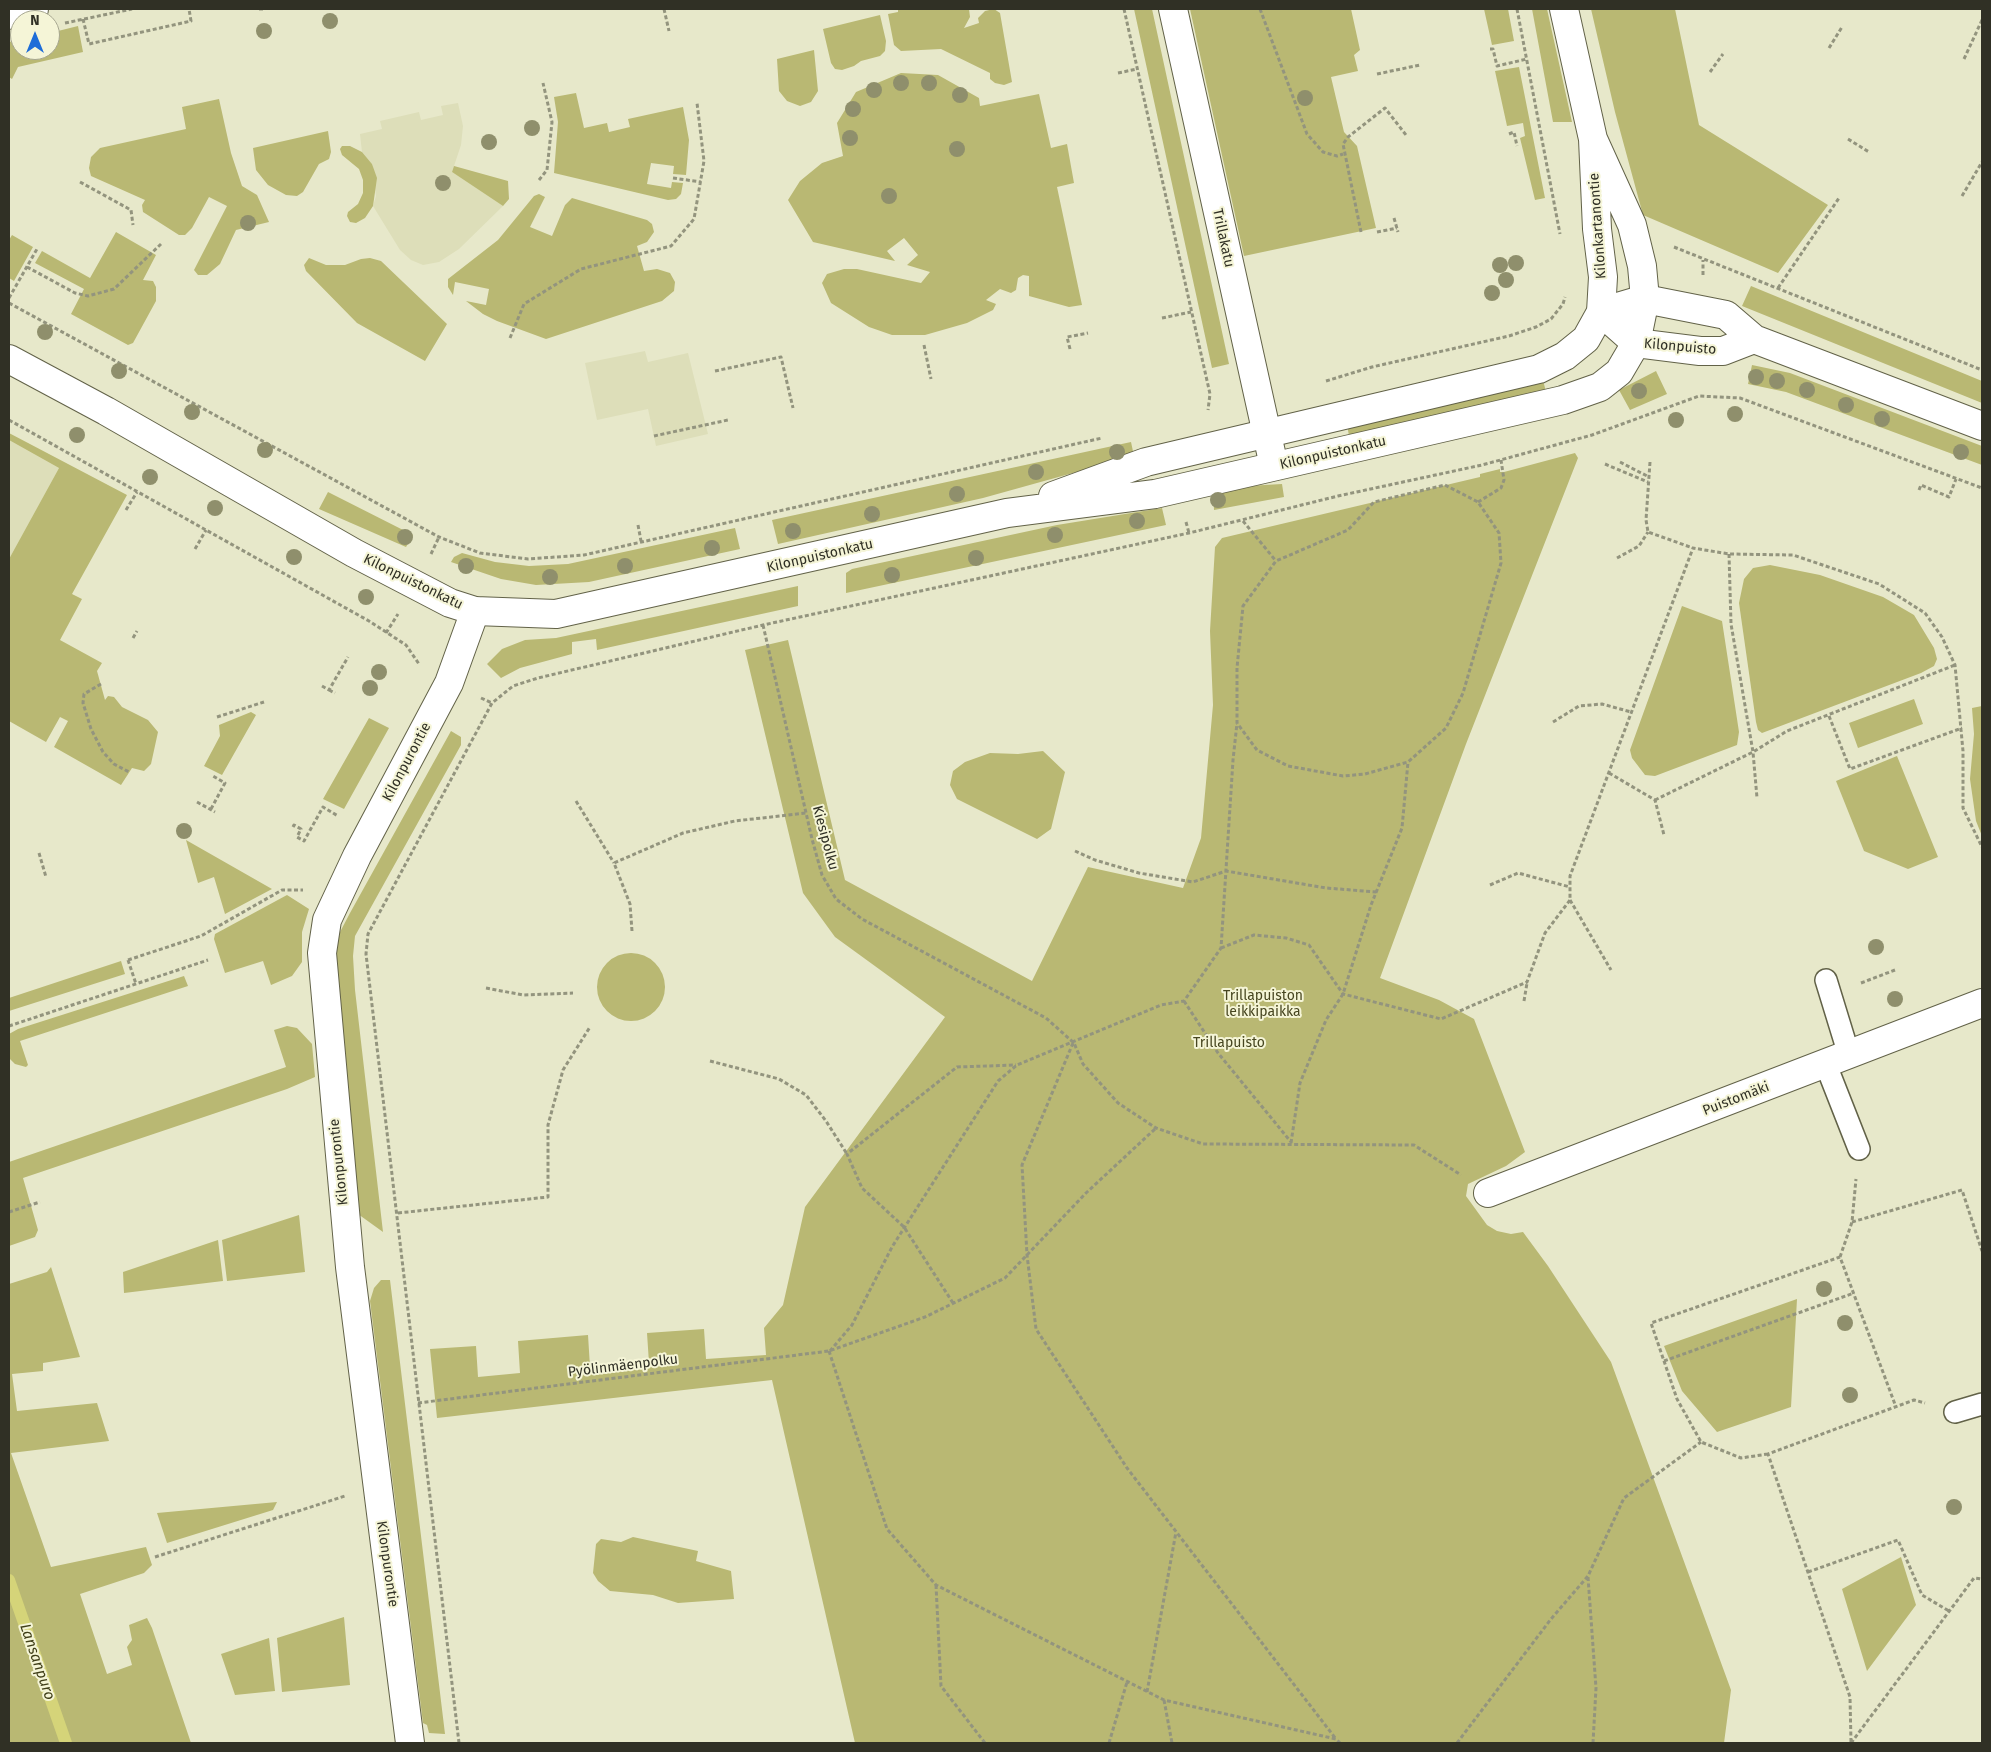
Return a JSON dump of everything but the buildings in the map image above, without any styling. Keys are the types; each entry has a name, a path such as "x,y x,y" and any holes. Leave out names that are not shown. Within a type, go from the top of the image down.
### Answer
{"street":[{"path":"9,15 34,9"},
{"name":"Trillakatu","path":"1173,9 1274,466"},
{"name":"Kilonkartanontie","path":"1564,9 1593,139 1597,229 1603,277 1601,312"},
{"name":"Kilonkartanontie","path":"1593,139 1632,225 1638,246 1645,299 1636,343"},
{"path":"1601,312 1645,299 1726,315 1754,339 1982,426"},
{"name":"Kilonpuisto","path":"1601,312 1636,343 1700,351 1723,351 1754,339"},
{"name":"Kilonpuistonkatu","path":"1007,513 1146,462 1539,369 1565,356 1586,339 1601,312"},
{"name":"Kilonpuistonkatu","path":"9,359 106,411 415,587 450,603 475,611 556,614 1007,513 1155,494 1563,400 1600,387 1619,372 1636,343"},
{"name":"Kilonpurontie","path":"410,1743 350,1267 322,953 327,920 357,856 449,683 475,611"},
{"name":"Puistomäki","path":"1488,1193 1982,1004"}],"lane":[{"path":"1826,980 1838,1060 1859,1149"},
{"path":"1955,1412 1982,1404"}],"path":[{"path":"60,25 132,9"},
{"path":"83,19 89,44 192,21 189,9"},
{"path":"664,9 669,31"},
{"path":"1124,9 1210,394 1208,410"},
{"path":"1260,9 1307,134 1323,152 1337,156 1343,154"},
{"path":"1517,9 1561,239"},
{"path":"1964,59 1982,20"},
{"path":"1828,48 1842,27"},
{"path":"141,33 142,39"},
{"path":"1490,49 1493,49 1497,66 1527,59"},
{"path":"1710,72 1723,54"},
{"path":"1377,74 1420,65"},
{"path":"1118,73 1137,69"},
{"path":"539,180 547,170 552,122 542,83"},
{"path":"510,338 524,304 581,269 671,246 694,219 704,161 697,103"},
{"path":"1361,232 1343,154 1344,140 1384,108 1406,135"},
{"path":"1509,134 1514,132 1517,146"},
{"path":"1848,139 1869,152"},
{"path":"1962,196 1982,162"},
{"path":"672,178 701,182"},
{"path":"80,182 131,210 133,225"},
{"path":"1778,288 1840,198"},
{"path":"1394,218 1398,232"},
{"path":"1377,232 1397,228"},
{"path":"1638,246 1664,243 1982,370"},
{"path":"27,267 75,293 88,296 114,289 161,244"},
{"path":"9,298 37,249"},
{"path":"1325,382 1372,366 1509,336 1536,327 1551,319 1563,304 1566,291"},
{"path":"9,303 439,537 480,553 528,559 584,555 1105,438"},
{"path":"1162,318 1191,312"},
{"path":"1070,349 1067,337 1088,333"},
{"path":"924,345 931,378"},
{"path":"715,370 781,357 793,408"},
{"path":"459,1743 366,954 368,934 492,703 513,686 538,678 763,625 1243,521 1338,496 1501,460 1592,435 1699,396 1740,398 1982,488"},
{"path":"1201,415 1208,410 1259,399"},
{"path":"9,420 369,620 406,645 423,669 492,703"},
{"path":"654,436 728,420"},
{"path":"1478,502 1501,488 1504,480 1501,460"},
{"path":"1620,462 1648,477"},
{"path":"1618,558 1639,546 1648,532 1646,520 1650,462"},
{"path":"1605,464 1648,482"},
{"path":"1918,490 1920,485 1949,497 1956,479"},
{"path":"1237,723 1258,750 1288,766 1343,776 1365,774 1408,762 1446,728 1463,693 1501,563 1499,533 1478,502 1445,485 1374,502 1348,530 1276,561 1243,606 1237,668 1237,723 1221,948 1184,1001 1160,1005 1074,1043 1017,1065 998,1081 904,1227 852,1325 829,1351 887,1529 936,1585 1164,1700 1336,1739"},
{"path":"126,510 137,492"},
{"path":"1243,521 1276,561"},
{"path":"638,525 642,541"},
{"path":"196,549 206,530"},
{"path":"1648,532 1692,548 1729,554 1794,555 1879,584 1925,613 1942,636 1955,665 1962,728 1963,808 1982,846"},
{"path":"1610,970 1570,900 1570,876 1692,548"},
{"path":"1729,554 1731,624 1753,752 1757,798"},
{"name":"Kiesipolku","path":"763,625 806,813 822,874 836,899 862,919 1046,1018 1074,1043"},
{"path":"133,638 137,630"},
{"path":"329,690 348,657"},
{"path":"1655,800 1753,752 1787,731 1955,665"},
{"path":"100,684 84,694 83,703 91,729 103,752 114,764 129,772"},
{"path":"322,686 335,693"},
{"path":"217,717 264,702"},
{"path":"1553,722 1579,706 1602,704 1631,712"},
{"path":"1829,716 1850,770 1962,728"},
{"path":"1291,1142 1300,1083 1326,1020 1343,994 1377,892 1402,828 1408,762"},
{"path":"1608,773 1655,800 1664,835"},
{"path":"211,809 225,783 213,776"},
{"path":"576,801 614,863 630,904 632,931"},
{"path":"198,802 215,812"},
{"path":"293,827 294,825 301,829 297,837 304,841 323,807 343,819"},
{"path":"614,863 683,833 735,821 806,813"},
{"path":"1075,851 1139,873 1193,882 1226,870 1326,888 1377,892"},
{"path":"39,853 46,877"},
{"path":"1490,885 1518,873 1570,887"},
{"path":"136,984 128,960 201,936 282,890 306,890"},
{"path":"1524,1001 1527,982 1545,933 1570,900"},
{"path":"1221,948 1254,935 1286,938 1309,945 1343,994 1441,1019 1527,982"},
{"path":"9,1026 208,960"},
{"path":"486,988 523,995 573,993"},
{"path":"1184,1001 1218,1053 1291,1142"},
{"path":"398,1213 548,1197 548,1125 563,1070 590,1028"},
{"path":"1074,1043 1083,1064 1118,1103 1156,1128 1203,1144 1291,1142 1414,1144 1488,1193"},
{"path":"1074,1043 1022,1165 1027,1255 1036,1329 1127,1468 1340,1743"},
{"path":"710,1061 779,1079 806,1095 826,1121 847,1154 862,1188 904,1227 953,1304"},
{"path":"847,1154 957,1067 1017,1065"},
{"name":"Pyölinmäenpolku","path":"418,1403 829,1351 925,1317 1005,1278 1086,1193 1156,1128"},
{"path":"1859,1149 1852,1222 1840,1257 1896,1406"},
{"path":"1852,1222 1962,1190 1982,1251"},
{"path":"9,1212 40,1202"},
{"path":"1840,1257 1651,1323 1677,1398 1702,1442 1741,1458 1768,1454 1914,1400 1955,1412"},
{"path":"1664,1361 1854,1294"},
{"path":"1457,1743 1551,1619 1588,1576 1624,1498 1702,1442"},
{"path":"1768,1454 1850,1697 1851,1743"},
{"path":"155,1558 347,1495 377,1493"},
{"path":"1147,1692 1176,1532"},
{"path":"1808,1572 1898,1540 1922,1595 1949,1611"},
{"path":"1588,1576 1596,1688 1593,1743"},
{"path":"1851,1743 1974,1578 1982,1579"},
{"path":"936,1585 941,1686 985,1743"},
{"path":"1109,1743 1127,1682"},
{"path":"1164,1700 1172,1743"}],"shaded area":[{"path":"458,103 463,126 461,145 452,172 503,206 459,249 439,262 423,265 411,260 400,250 373,206 376,196 372,164 362,152 360,134 382,129 380,121 419,112 421,120 443,115 441,106"},
{"path":"645,351 648,362 688,353 708,434 656,446 648,409 597,420 585,363"},
{"path":"9,440 59,468 9,559"}],"green space":[{"path":"898,9 969,9 970,17 964,28 979,23 978,18 985,11 994,9 1000,13 1012,82 1004,85 995,83 990,79 990,73 941,49 901,51 894,45 888,14 898,12"},
{"path":"1134,9 1152,9 1229,364 1212,368"},
{"path":"1190,9 1351,9 1360,50 1354,55 1358,71 1331,77 1344,132 1357,146 1376,228 1244,256"},
{"path":"1484,9 1508,9 1514,41 1492,45"},
{"path":"1532,9 1547,9 1572,122 1553,122"},
{"path":"1591,9 1675,9 1699,125 1828,205 1778,273 1643,215 1615,112"},
{"path":"880,15 886,41 885,51 880,56 861,61 854,66 842,70 835,69 831,63 823,29"},
{"path":"78,26 83,52 60,57 60,30"},
{"path":"9,42 10,60 48,60 18,67 12,79 9,77"},
{"path":"814,50 818,91 811,102 800,106 787,101 779,91 777,59"},
{"path":"1519,67 1545,198 1535,200 1520,138 1525,136 1523,123 1507,126 1495,71"},
{"path":"901,73 938,75 979,98 980,106 1039,94 1051,148 1067,144 1074,183 1057,187 1082,305 1069,307 1029,296 1029,276 1023,275 1018,278 1016,290 1011,293 1000,289 986,300 996,304 993,310 967,323 925,335 892,335 869,327 831,303 822,283 827,274 844,269 857,269 921,283 930,272 907,265 918,255 904,238 887,251 895,261 813,242 788,200 800,181 822,163 843,156 837,123 856,92"},
{"path":"576,93 584,128 607,123 609,132 630,127 628,119 683,107 689,140 686,175 673,174 674,166 651,163 647,184 671,188 672,182 683,183 681,194 676,199 668,200 554,173 558,122 554,97"},
{"path":"219,99 231,153 242,186 257,195 269,222 236,230 220,264 207,275 198,275 194,270 227,206 209,197 192,228 185,235 179,235 143,212 142,205 145,200 91,176 89,168 91,157 100,148 186,129 182,107"},
{"path":"328,131 331,152 329,159 319,164 303,192 297,196 286,195 268,185 256,170 253,148"},
{"path":"342,146 350,146 362,152 372,164 377,178 373,206 365,218 356,223 350,222 347,216 348,212 358,204 363,193 363,180 359,169 342,155 340,149"},
{"path":"454,166 508,181 509,199 503,206 452,172"},
{"path":"539,194 545,197 530,227 552,236 565,205 572,198 647,220 652,224 654,232 647,242 637,246 644,271 657,269 670,273 675,282 674,291 662,301 546,339 497,321 483,314 466,301 486,305 489,289 455,282 453,295 448,287 448,279 498,240 534,196"},
{"path":"116,232 156,255 143,280 153,281 156,287 156,301 133,343 128,345 71,314 84,289 35,263 42,251 90,278"},
{"path":"12,235 33,247 14,281 9,278 9,240"},
{"path":"309,258 326,265 345,265 370,258 381,261 447,324 425,361 357,323 306,271 304,265"},
{"path":"1751,286 1982,381 1982,403 1742,306"},
{"path":"1752,365 1790,373 1982,446 1982,465 1786,392 1748,384"},
{"path":"1656,371 1667,394 1630,410 1619,390"},
{"path":"1543,380 1546,392 1349,436 1347,424"},
{"path":"9,433 127,495 72,594 82,599 60,640 102,663 97,671 105,700 108,696 114,697 122,707 148,720 158,732 151,764 144,771 132,768 121,785 54,747 68,721 60,717 46,742 9,721 9,559 59,468 9,440"},
{"path":"1131,442 1134,456 983,498 778,544 772,520"},
{"name":"Trillapuisto","path":"1575,453 1578,458 1466,744 1380,978 1439,1000 1474,1019 1525,1152 1506,1166 1468,1184 1466,1196 1487,1225 1497,1231 1511,1234 1523,1232 1548,1266 1611,1362 1731,1690 1724,1743 855,1743 772,1380 437,1418 430,1349 476,1346 478,1377 520,1373 518,1341 588,1335 590,1367 649,1363 647,1333 704,1329 706,1359 766,1355 764,1328 783,1305 805,1207 945,1017 835,937 803,893 745,650 788,640 845,880 1032,981 1088,867 1183,888 1201,838 1213,705 1210,631 1215,547 1222,538 1480,477 1480,474 1500,469 1500,472 1504,472"},
{"path":"1282,484 1284,497 1214,510 1213,488"},
{"path":"328,492 413,535 406,547 319,509"},
{"path":"1162,508 1166,525 846,593 846,573 852,569 1057,525"},
{"path":"735,528 740,549 589,582 536,585 501,579 451,562 454,557 462,553 495,562 529,566 568,564"},
{"path":"1770,565 1820,575 1883,597 1914,615 1934,648 1937,659 1934,666 1921,673 1762,733 1758,730 1756,722 1739,603 1744,579 1753,568"},
{"path":"798,586 798,606 597,650 596,639 572,642 572,654 520,668 501,678 487,664 502,649 525,640 556,638"},
{"path":"1682,606 1722,621 1739,732 1737,745 1655,776 1645,775 1632,758 1630,750"},
{"path":"1914,699 1923,724 1858,748 1849,723"},
{"path":"1982,706 1982,836 1976,821 1970,779 1974,734 1972,708"},
{"path":"251,712 256,715 222,775 204,766 220,736 219,725"},
{"path":"369,718 389,728 344,809 323,799"},
{"path":"451,731 461,737 461,745 355,936 353,956 355,990 383,1232 358,1214 335,956 340,932"},
{"path":"1043,751 1065,772 1051,829 1037,839 957,799 950,785 953,771 965,762 990,753 1018,754"},
{"path":"1897,756 1938,857 1908,869 1864,851 1836,781"},
{"path":"186,840 272,889 225,914 214,877 198,883"},
{"path":"287,895 309,909 302,932 302,962 292,976 271,985 263,961 225,973 214,939 215,934"},
{"path":"631,953 644,956 655,963 662,974 665,987 662,1000 655,1011 644,1018 631,1021 618,1018 607,1011 600,1000 597,987 600,974 607,963 618,956"},
{"path":"121,961 125,974 9,1011 9,998"},
{"path":"184,976 188,986 20,1041 28,1065 26,1067 15,1064 9,1058 9,1034 18,1029"},
{"path":"287,1026 297,1028 312,1044 315,1077 287,1089 23,1178 38,1230 35,1237 9,1246 9,1162 286,1067 274,1030"},
{"path":"299,1215 305,1272 227,1281 222,1240"},
{"path":"218,1240 223,1281 124,1293 123,1272"},
{"path":"51,1267 80,1357 43,1363 43,1371 12,1374 17,1411 97,1403 109,1441 11,1453 51,1567 146,1547 152,1565 144,1573 80,1594 107,1674 132,1665 127,1647 132,1640 129,1625 147,1618 191,1743 9,1743 9,1284 47,1272"},
{"path":"381,1280 390,1280 445,1734 429,1733 427,1725 423,1723 370,1301 374,1288"},
{"path":"1797,1299 1791,1407 1717,1432 1682,1391 1664,1346"},
{"path":"277,1502 273,1510 167,1543 157,1513"},
{"path":"633,1537 698,1551 696,1561 731,1571 734,1599 678,1603 653,1595 610,1591 598,1581 593,1573 596,1544 601,1539 621,1542"},
{"path":"1901,1557 1916,1605 1867,1671 1842,1589"},
{"path":"344,1617 350,1685 282,1692 277,1638"},
{"path":"269,1638 275,1691 235,1695 221,1654"}],"waterway":[{"name":"Lansanpuro","path":"9,1580 66,1743"}],"park label":[{"name":"Trillapuiston leikkipaikka","path":"1263,1004"}]}
